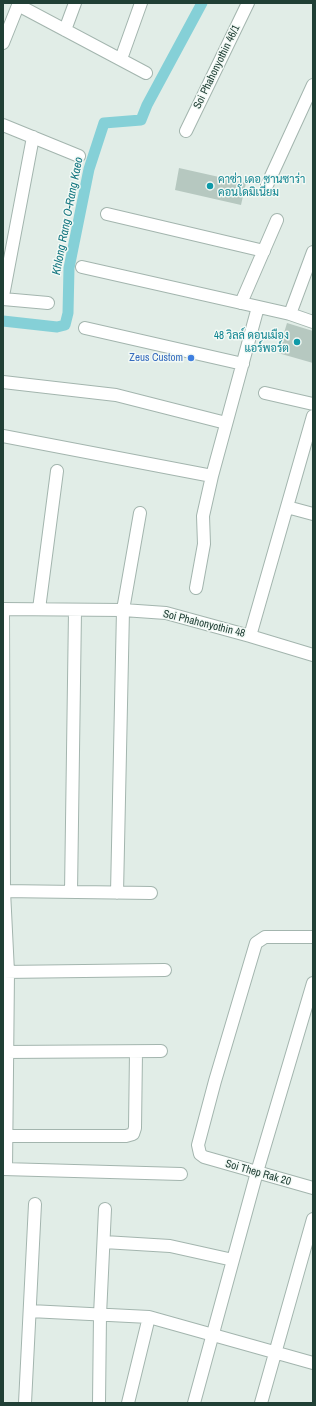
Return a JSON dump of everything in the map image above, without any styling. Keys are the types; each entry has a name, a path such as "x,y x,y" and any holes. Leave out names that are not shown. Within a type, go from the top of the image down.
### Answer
{"street":[{"path":"65,30 74,3"},
{"path":"121,59 141,3"},
{"name":"Soi Phahonyothin 46/1","path":"186,131 248,3"},
{"path":"3,43 19,4 146,73"},
{"path":"267,185 313,85"},
{"path":"3,125 79,156"},
{"path":"33,137 3,298 48,303"},
{"path":"107,214 264,251"},
{"path":"241,303 277,220"},
{"path":"290,314 313,252"},
{"path":"82,267 290,314 313,322"},
{"path":"196,588 204,544 203,516 212,476 258,307"},
{"path":"85,328 243,364"},
{"path":"3,382 116,395 226,423"},
{"path":"265,393 313,404"},
{"name":"Soi Phahonyothin 48","path":"3,610 123,610 166,613 250,636 313,416"},
{"path":"3,436 212,476"},
{"path":"40,609 58,471"},
{"path":"287,507 313,514"},
{"path":"117,893 123,610 140,513"},
{"path":"3,610 3,891 6,972 4,1169 182,1174"},
{"path":"71,892 75,611"},
{"path":"250,636 313,655"},
{"path":"3,891 151,893"},
{"name":"Soi Thep Rak 20","path":"313,937 265,937 256,943 215,1080 198,1145 200,1154 204,1157 313,1188"},
{"path":"6,972 164,970"},
{"path":"194,1403 257,1172 313,983"},
{"path":"5,1052 161,1051"},
{"path":"4,1136 126,1136 133,1134 135,1128 136,1052"},
{"path":"25,1403 35,1204"},
{"path":"99,1403 100,1315 105,1209"},
{"path":"261,1403 313,1218"},
{"path":"104,1242 170,1246 233,1260"},
{"path":"30,1311 149,1317 313,1363"},
{"path":"128,1403 149,1317"}],"building":[{"name":"คาซ่า เดอ ซานซาร่า คอนโดมิเนี่ยม","path":"179,168 246,183 241,205 175,190"},
{"name":"48 วิลล์ ดอนเมือง แอร์พอร์ต","path":"287,323 313,331 313,363 278,353"}],"waterway":[{"name":"Khlong Rang O-Rang Kaeo","path":"3,321 57,327 65,325 68,313 69,268 89,169 104,123 141,120 147,105 202,3"}],"place":[{"name":"คาซ่า เดอ ซานซาร่า คอนโดมิเนี่ยม","path":"210,186"},
{"name":"48 วิลล์ ดอนเมือง แอร์พอร์ต","path":"297,342"},
{"name":"Zeus Custom","path":"191,358"}]}
